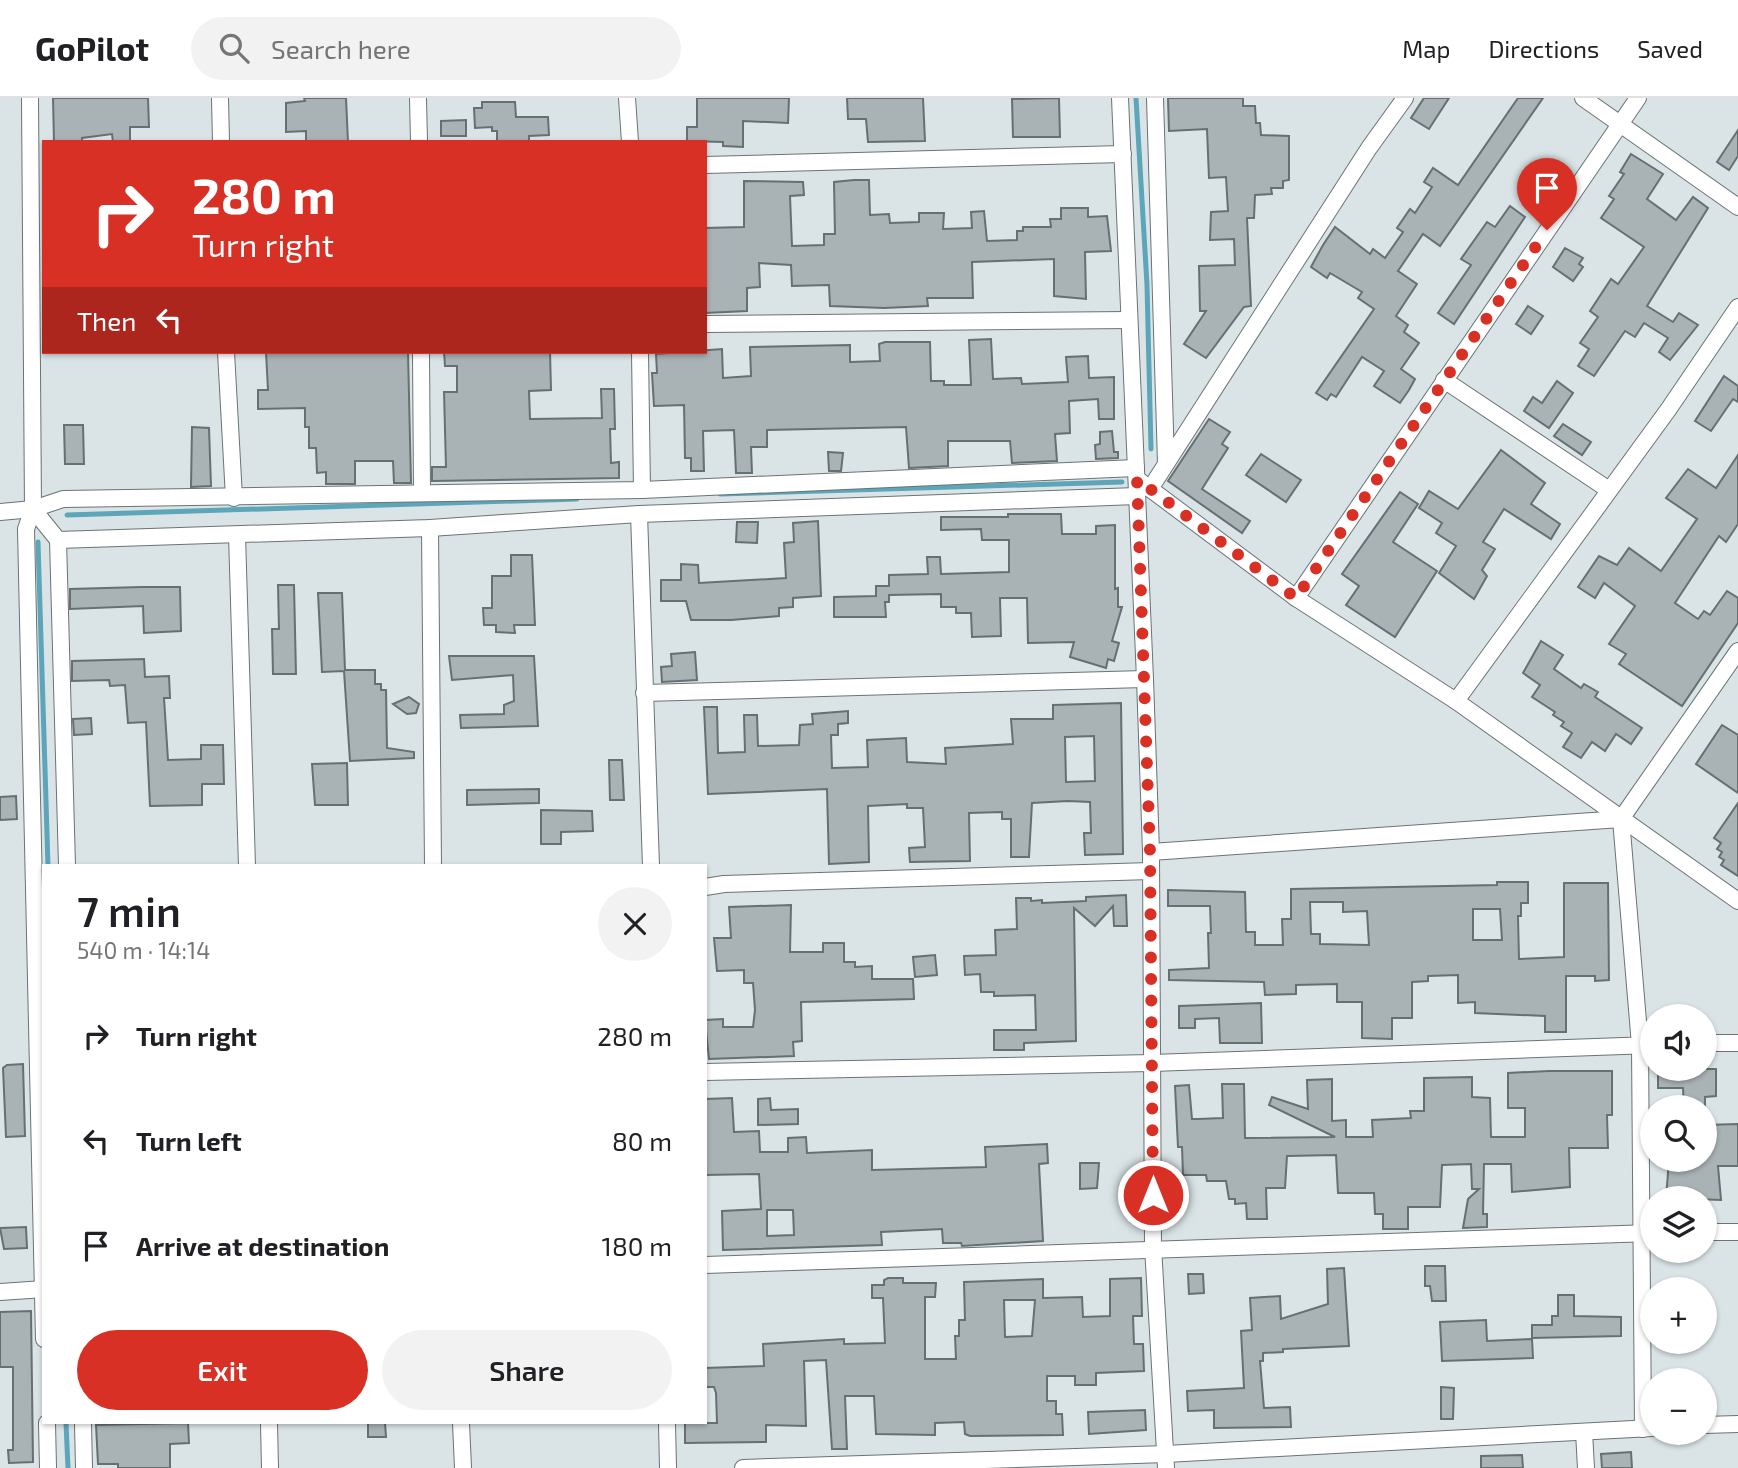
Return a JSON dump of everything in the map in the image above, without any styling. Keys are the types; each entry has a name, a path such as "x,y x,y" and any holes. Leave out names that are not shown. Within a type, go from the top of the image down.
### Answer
{"street":[{"path":"30,98 33,509 26,529 42,1244"},
{"path":"220,98 221,140"},
{"path":"418,98 419,140"},
{"path":"627,98 630,140"},
{"path":"1120,98 1129,320 1140,483 1151,870 1153,1247 1166,1461"},
{"path":"1155,98 1166,463"},
{"path":"58,540 430,528 1140,483 1166,463 1369,148 1405,98"},
{"path":"1583,98 1738,206"},
{"path":"1296,598 1638,98"},
{"path":"707,165 1123,154"},
{"path":"1456,701 1738,307"},
{"path":"707,324 1129,320"},
{"path":"226,354 234,498"},
{"path":"421,354 422,492"},
{"path":"640,354 642,490"},
{"path":"1444,380 1609,490"},
{"path":"0,512 33,509 63,499 1140,483 1296,598 1456,701 1738,901"},
{"path":"33,509 58,540 67,864"},
{"path":"639,514 650,864"},
{"path":"430,528 433,864"},
{"path":"237,535 247,864"},
{"path":"1641,1004 1621,820 1738,651"},
{"path":"644,693 1145,679"},
{"path":"1150,852 1621,820"},
{"path":"707,887 1151,870"},
{"path":"1717,1044 1738,1043"},
{"path":"707,1072 1152,1063 1640,1045"},
{"path":"1646,1081 1647,1186"},
{"path":"1717,1232 1738,1231"},
{"path":"707,1265 1153,1247 1640,1233"},
{"path":"1647,1263 1648,1368"},
{"path":"0,1292 42,1289"},
{"path":"47,1424 48,1468"},
{"path":"83,1424 85,1468"},
{"path":"269,1424 270,1468"},
{"path":"461,1424 463,1468"},
{"path":"667,1424 668,1468"},
{"path":"1717,1425 1738,1424"},
{"path":"744,1468 1166,1461 1640,1428"},
{"path":"1584,1432 1586,1468"}],"building":[{"path":"53,98 148,98 149,127 130,127 130,140 113,140 112,134 82,140 54,140"},
{"path":"304,98 346,98 348,140 306,140 306,131 286,132 286,103 305,101"},
{"path":"697,98 789,98 788,123 743,121 743,147 723,146 723,142 707,140 687,140 687,127 697,127"},
{"path":"847,98 923,98 925,141 868,142 866,119 848,119"},
{"path":"1059,98 1060,137 1013,137 1012,99"},
{"path":"1168,98 1243,98 1243,106 1255,106 1256,123 1260,123 1261,135 1289,136 1289,180 1283,181 1283,188 1271,188 1272,194 1255,195 1254,218 1247,218 1251,306 1244,307 1206,358 1184,344 1206,311 1200,311 1199,266 1235,265 1234,239 1210,240 1211,212 1228,211 1226,177 1209,178 1207,129 1169,131"},
{"path":"1424,98 1449,98 1429,129 1411,118"},
{"path":"1518,98 1543,98 1440,246 1423,234 1398,271 1417,284 1396,316 1408,325 1404,332 1419,343 1401,369 1415,379 1409,390 1400,403 1374,386 1384,371 1362,357 1336,397 1331,394 1327,400 1316,393 1374,309 1358,298 1362,292 1330,273 1327,278 1311,267 1335,227 1370,254 1373,249 1385,258 1403,232 1397,228 1410,209 1415,213 1432,187 1424,182 1433,168 1458,185"},
{"path":"482,102 515,102 516,117 548,117 549,135 529,136 529,140 497,140 497,131 492,131 492,127 475,128 474,108 482,108"},
{"path":"466,120 466,136 441,136 441,121"},
{"path":"1738,130 1738,156 1729,170 1717,162"},
{"path":"1631,154 1663,174 1647,199 1676,220 1693,197 1708,208 1647,306 1673,322 1679,313 1698,325 1670,360 1659,352 1668,338 1644,323 1635,337 1625,331 1594,376 1578,366 1589,349 1580,343 1598,317 1590,311 1611,279 1618,284 1644,247 1601,218 1614,199 1609,196 1624,174 1620,172"},
{"path":"869,180 870,215 889,214 890,223 919,222 919,213 944,213 943,229 972,228 971,212 984,211 987,241 1017,240 1017,231 1023,231 1023,227 1051,227 1050,219 1061,219 1061,208 1088,208 1088,217 1107,216 1111,251 1085,252 1086,299 1054,296 1054,259 972,262 973,298 927,298 928,306 884,308 830,306 829,285 792,286 791,265 759,263 760,287 747,288 747,311 707,313 707,228 744,227 744,181 803,182 804,195 790,196 792,246 824,245 824,234 835,234 834,182"},
{"path":"1510,206 1525,217 1454,324 1438,313 1471,265 1461,259 1487,222 1495,227"},
{"path":"1565,248 1583,258 1579,264 1583,267 1573,281 1553,267"},
{"path":"1528,306 1543,316 1531,334 1516,324"},
{"path":"991,339 993,379 1021,378 1022,384 1068,382 1066,357 1088,356 1089,378 1114,377 1114,419 1099,419 1098,399 1069,401 1070,433 1055,434 1057,461 1012,463 1010,441 948,441 948,466 909,468 906,427 767,430 767,447 751,447 752,473 736,473 734,430 703,431 704,471 691,471 691,458 685,458 684,405 654,406 652,373 657,373 656,354 707,354 707,350 722,349 723,378 751,376 750,347 850,345 850,362 880,361 879,344 885,342 930,342 931,381 944,381 944,385 971,385 969,340"},
{"path":"266,354 408,354 411,483 394,483 393,461 355,461 355,484 326,484 326,472 317,473 316,448 309,448 305,408 258,409 258,390 268,390"},
{"path":"444,354 550,354 551,390 529,391 530,419 602,418 601,389 614,389 615,429 610,429 611,463 619,462 619,478 432,481 432,467 446,467 444,392 457,392 457,366 445,366"},
{"path":"1724,376 1738,386 1738,402 1733,399 1711,431 1695,421"},
{"path":"1557,381 1573,393 1549,428 1524,411 1533,397 1542,403"},
{"path":"1209,419 1230,432 1222,444 1228,448 1202,489 1250,521 1242,533 1168,481"},
{"path":"1563,424 1591,442 1582,455 1554,436"},
{"path":"64,425 83,425 84,464 65,464"},
{"path":"192,427 209,428 211,486 191,487"},
{"path":"1112,431 1114,452 1118,452 1118,458 1096,459 1095,445 1100,444 1100,432"},
{"path":"1501,450 1545,483 1531,504 1560,524 1551,539 1504,509 1483,542 1495,549 1482,570 1487,576 1474,599 1439,573 1456,546 1436,533 1442,523 1419,508 1429,491 1458,509"},
{"path":"828,452 843,453 841,471 829,471"},
{"path":"1261,454 1301,480 1286,502 1246,475"},
{"path":"1738,455 1738,524 1726,542 1719,536 1675,603 1698,619 1704,611 1710,615 1727,591 1738,598 1738,623 1682,706 1619,664 1626,654 1609,644 1635,606 1604,583 1595,598 1578,587 1599,556 1617,565 1629,548 1661,571 1697,519 1666,498 1688,469 1716,488"},
{"path":"1400,492 1418,504 1393,542 1437,571 1395,637 1346,605 1359,586 1342,574"},
{"path":"1008,514 1061,514 1062,534 1096,534 1096,526 1115,525 1115,589 1118,588 1118,607 1122,607 1112,641 1119,643 1114,661 1108,659 1106,668 1070,657 1074,642 1028,643 1027,598 1000,598 1001,636 972,637 971,613 956,613 956,607 941,607 941,594 889,595 889,602 885,602 886,617 834,617 834,597 876,596 876,586 889,586 889,575 928,574 927,557 940,557 941,574 1009,572 1009,540 982,540 981,529 941,530 941,517 1008,517"},
{"path":"818,521 821,596 793,598 793,607 779,608 779,616 731,620 691,620 686,601 661,601 661,580 681,580 681,564 698,565 699,583 786,578 784,543 794,542 793,523"},
{"path":"737,522 758,522 757,543 736,542"},
{"path":"511,555 532,555 535,625 514,625 515,633 496,632 496,625 484,625 483,608 492,608 492,576 511,576"},
{"path":"278,585 294,585 296,674 273,674 272,629 279,629"},
{"path":"180,587 181,631 144,633 143,606 70,609 70,589"},
{"path":"318,593 342,593 345,670 375,670 375,684 381,684 381,690 386,690 387,748 414,752 414,758 350,761 344,671 322,672"},
{"path":"1541,641 1563,655 1554,669 1581,688 1584,684 1598,692 1595,697 1642,728 1631,744 1616,734 1605,751 1592,742 1581,758 1563,747 1572,733 1561,726 1564,722 1553,715 1555,712 1532,697 1540,685 1523,673"},
{"path":"695,652 697,680 662,682 661,667 672,666 671,654"},
{"path":"449,656 534,656 538,726 461,728 460,715 504,714 504,705 514,701 513,675 452,680"},
{"path":"144,659 145,677 169,676 170,698 164,698 168,760 201,759 201,745 223,745 224,784 202,784 202,805 150,806 146,722 128,723 125,685 110,686 109,680 72,681 72,661"},
{"path":"409,697 419,704 416,713 407,714 393,704"},
{"path":"1121,703 1123,854 1085,855 1084,833 1091,833 1090,802 1068,801 1032,803 1029,857 1011,857 1011,819 1002,819 1002,812 969,813 970,861 910,862 909,848 925,847 923,808 907,808 907,804 868,806 869,862 829,864 827,789 708,794 704,707 717,707 718,753 745,752 744,715 757,715 758,746 799,745 800,725 813,724 812,714 848,711 848,723 838,724 838,735 831,735 832,768 868,767 867,740 906,738 907,762 946,764 945,748 1013,744 1011,719 1053,719 1053,705","holes":["1094,736 1095,781 1066,782 1065,737"]},
{"path":"91,718 92,734 74,735 73,719"},
{"path":"1722,725 1738,735 1738,793 1696,764"},
{"path":"609,760 622,760 624,800 610,800"},
{"path":"347,763 348,805 315,805 312,764"},
{"path":"539,789 539,803 467,805 467,790"},
{"path":"16,796 17,819 0,820 0,797"},
{"path":"1738,803 1738,876 1721,865 1724,860 1719,857 1722,852 1717,849 1721,843 1714,838"},
{"path":"541,810 592,811 593,831 561,832 561,844 541,844"},
{"path":"1497,882 1528,882 1528,903 1521,903 1521,916 1518,916 1519,959 1564,957 1564,883 1608,883 1609,980 1595,981 1595,976 1566,976 1566,1032 1545,1032 1545,1016 1475,1013 1475,1002 1458,1003 1458,975 1428,976 1428,981 1412,982 1412,1018 1392,1018 1392,1039 1362,1038 1362,1002 1337,1002 1337,984 1296,985 1296,994 1265,995 1264,982 1169,980 1169,970 1209,968 1208,933 1211,933 1210,906 1168,906 1168,890 1245,892 1246,932 1255,932 1255,945 1283,945 1282,919 1291,919 1291,889 1497,885","holes":["1310,902 1343,902 1343,912 1367,911 1369,945 1320,944 1320,934 1311,934","1473,909 1500,909 1502,940 1473,940"]},
{"path":"1126,895 1127,926 1114,926 1113,906 1095,926 1074,908 1076,1041 1024,1043 1024,1050 994,1050 994,1030 1036,1030 1035,995 994,996 994,992 981,992 980,974 965,975 964,956 996,955 995,930 1017,929 1016,898 1042,900 1042,903 1086,901 1086,897"},
{"path":"791,905 790,952 823,952 823,943 844,943 844,962 855,962 855,967 872,966 872,979 913,979 914,999 801,1002 802,1041 793,1042 794,1056 709,1059 707,1020 723,1019 723,1027 753,1027 753,983 744,983 744,970 717,971 714,938 731,938 729,907"},
{"path":"935,955 937,975 915,977 913,957"},
{"path":"1261,1003 1262,1043 1220,1043 1219,1018 1195,1019 1195,1028 1179,1028 1179,1006"},
{"path":"23,1064 25,1136 6,1137 3,1068 7,1065"},
{"path":"1612,1071 1612,1115 1607,1115 1608,1148 1569,1148 1570,1187 1512,1192 1511,1164 1484,1164 1483,1214 1487,1214 1487,1227 1463,1228 1468,1199 1479,1189 1472,1189 1471,1164 1442,1165 1440,1207 1408,1207 1408,1229 1383,1229 1383,1214 1375,1214 1374,1193 1338,1193 1336,1155 1287,1156 1285,1188 1266,1188 1267,1219 1247,1219 1246,1203 1235,1204 1235,1199 1229,1199 1226,1181 1207,1181 1206,1175 1183,1175 1182,1147 1178,1147 1175,1086 1189,1085 1192,1119 1198,1119 1223,1118 1222,1084 1244,1084 1245,1138 1335,1137 1269,1105 1272,1097 1308,1109 1307,1080 1332,1079 1332,1121 1346,1120 1346,1137 1373,1137 1372,1120 1411,1118 1410,1111 1424,1111 1424,1078 1472,1077 1472,1097 1490,1098 1491,1137 1525,1137 1525,1108 1508,1108 1508,1073"},
{"path":"1658,1081 1716,1081 1716,1095 1683,1095 1683,1088 1658,1088"},
{"path":"732,1098 734,1132 759,1131 760,1152 788,1152 788,1138 806,1137 807,1153 872,1150 872,1170 986,1167 985,1147 1047,1144 1048,1163 1039,1164 1043,1241 962,1246 961,1243 943,1243 942,1229 881,1232 882,1245 723,1250 722,1211 761,1209 759,1174 707,1175 707,1099","holes":["767,1210 793,1210 794,1235 767,1236"]},
{"path":"770,1098 771,1110 798,1109 798,1124 758,1125 758,1099"},
{"path":"1738,1124 1738,1166 1718,1166 1721,1200 1717,1200 1717,1186 1667,1186 1668,1172 1717,1172 1717,1125"},
{"path":"1080,1163 1099,1163 1097,1188 1080,1189"},
{"path":"26,1227 27,1248 4,1249 0,1228"},
{"path":"1425,1266 1445,1266 1446,1301 1432,1301 1430,1286 1425,1286"},
{"path":"1344,1268 1349,1346 1283,1349 1283,1352 1263,1353 1263,1361 1260,1361 1264,1408 1290,1407 1291,1427 1214,1428 1214,1410 1188,1411 1187,1391 1244,1388 1241,1331 1252,1330 1250,1298 1280,1296 1281,1319 1328,1304 1327,1269"},
{"path":"1188,1274 1203,1274 1204,1293 1189,1294"},
{"path":"888,1278 903,1278 903,1283 936,1283 935,1297 925,1297 925,1359 956,1359 955,1336 959,1336 959,1320 965,1320 964,1282 1043,1279 1043,1298 1082,1297 1083,1317 1110,1316 1110,1279 1141,1278 1142,1316 1133,1316 1134,1344 1143,1344 1144,1371 1096,1373 1096,1385 1075,1385 1075,1376 1047,1376 1047,1401 1056,1401 1056,1414 1062,1414 1063,1435 970,1436 965,1434 964,1422 935,1423 935,1435 876,1434 874,1396 845,1396 847,1449 832,1449 826,1360 804,1361 806,1426 766,1425 766,1442 685,1443 685,1424 717,1423 716,1393 714,1387 707,1387 707,1368 764,1366 763,1344 844,1339 844,1344 885,1343 883,1298 872,1298 872,1285 884,1285 884,1280","holes":["1004,1300 1035,1300 1032,1336 1005,1337"]},
{"path":"1558,1295 1574,1295 1574,1316 1621,1317 1621,1336 1532,1338 1532,1325 1552,1325 1552,1316 1558,1316"},
{"path":"31,1311 33,1462 9,1463 8,1450 13,1450 13,1367 0,1367 0,1312"},
{"path":"1486,1320 1487,1341 1532,1339 1533,1358 1442,1361 1440,1322"},
{"path":"1441,1387 1454,1388 1453,1419 1441,1419"},
{"path":"1145,1410 1146,1430 1089,1434 1088,1412"},
{"path":"188,1424 189,1443 170,1444 170,1468 118,1468 118,1464 98,1464 96,1425"},
{"path":"368,1424 385,1424 386,1437 368,1437"},
{"path":"1631,1452 1632,1468 1602,1468 1601,1454"},
{"path":"1522,1455 1523,1468 1481,1468 1481,1456"}],"waterway":[{"path":"1136,98 1147,285 1151,449"},
{"path":"720,494 1122,482"},
{"path":"67,515 577,499"},
{"path":"38,542 48,864"},
{"path":"66,1424 68,1468"}],"route":[{"path":"1153,1195 1150,852 1137,479 1296,598 1547,230"}]}
